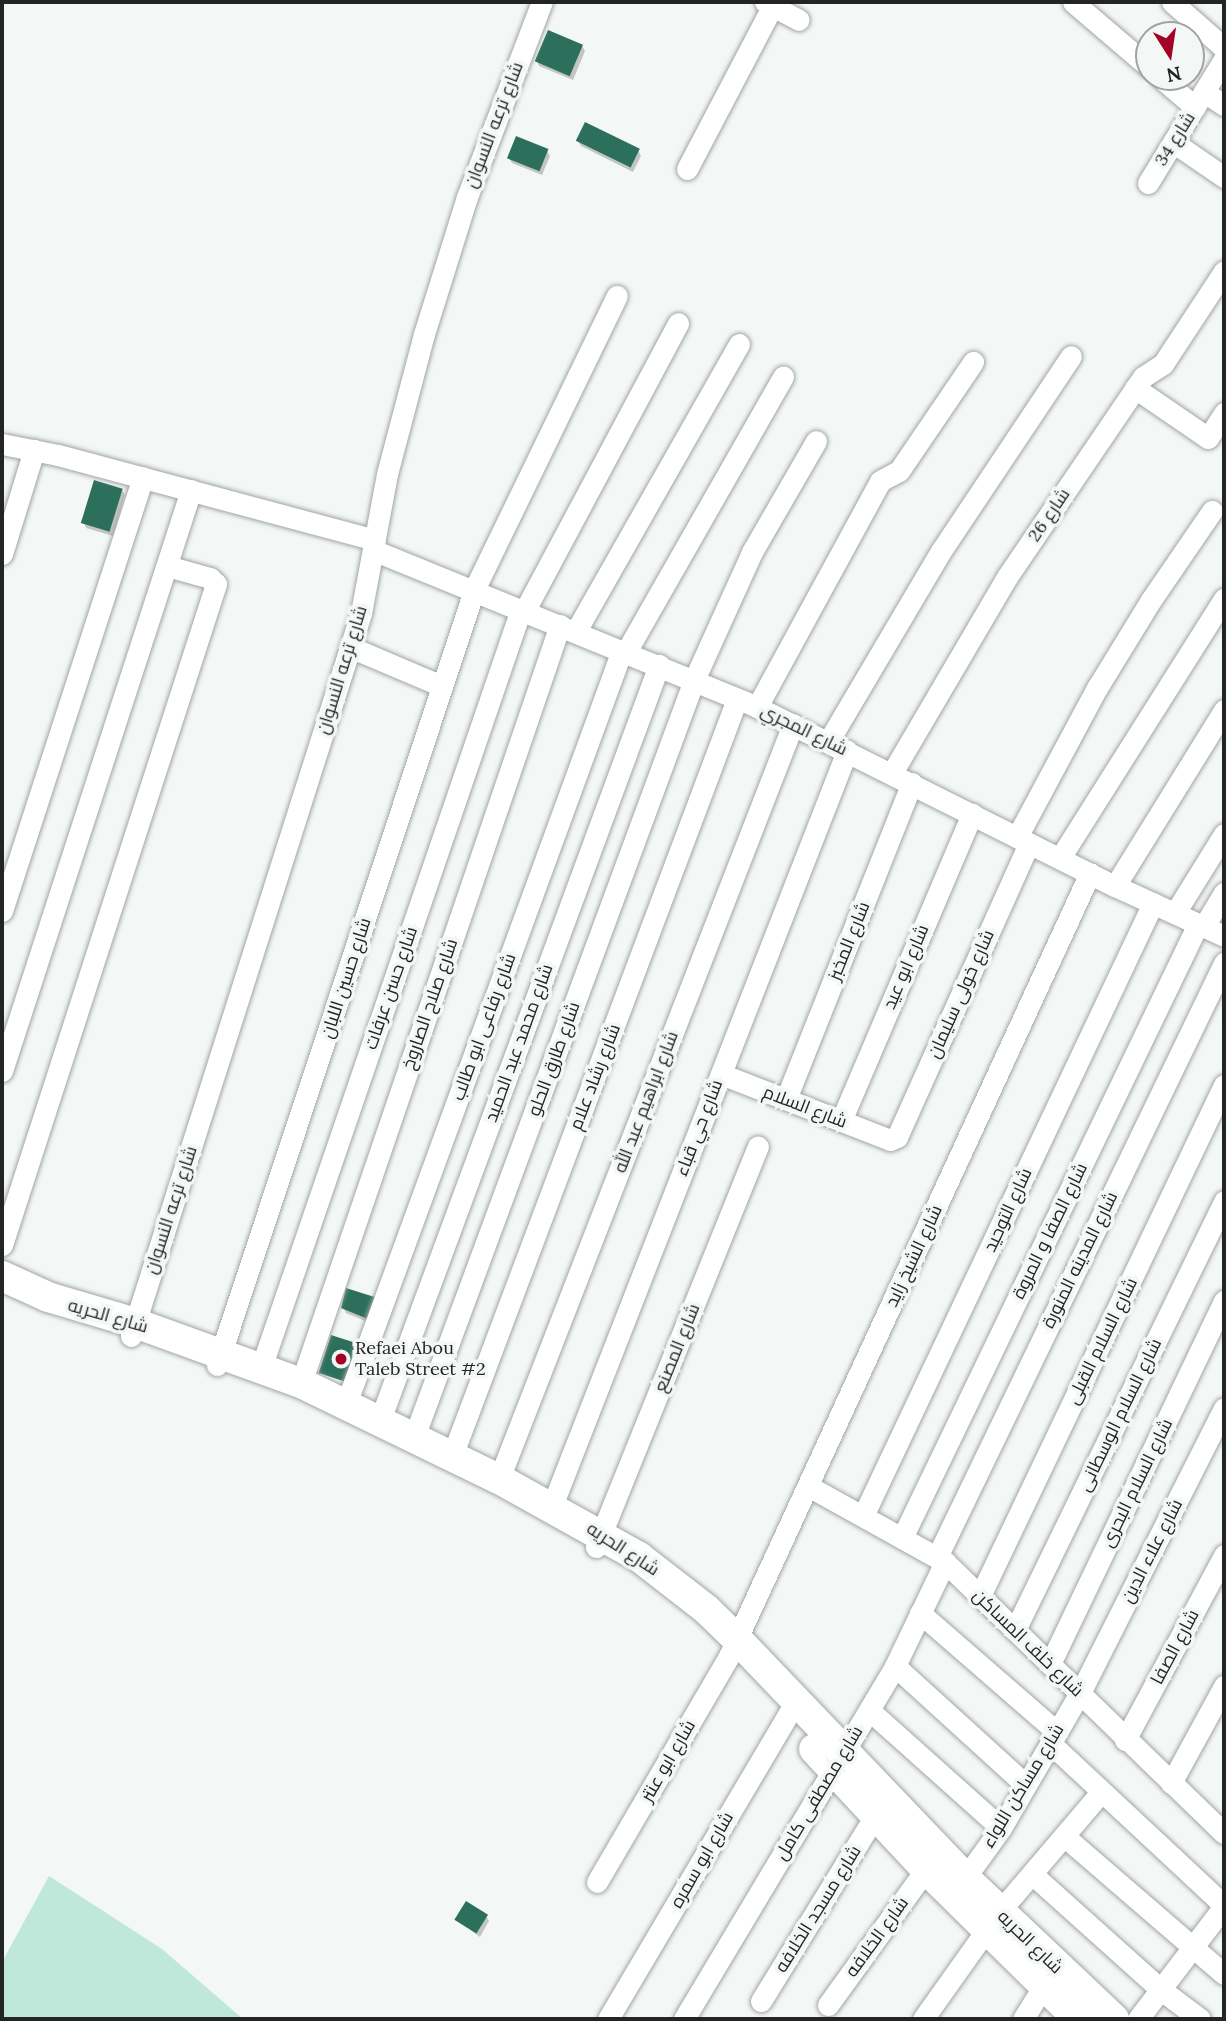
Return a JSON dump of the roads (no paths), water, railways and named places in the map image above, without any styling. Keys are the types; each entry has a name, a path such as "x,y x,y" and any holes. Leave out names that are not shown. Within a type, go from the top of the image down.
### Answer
{"main road":[{"name":"شارع الحريه","path":"2,1276 68,1304 219,1360 433,1465 599,1541"},
{"name":"شارع الحريه","path":"2,1294 55,1315 133,1329"},
{"name":"شارع الحريه","path":"219,1360 261,1368 301,1383 380,1420 552,1506 599,1541 666,1599 733,1647 839,1760 965,1878 992,1921 1044,1987 1078,2019"},
{"name":"شارع الحريه","path":"839,1760 875,1816 926,1869 1114,2019"}],"street":[{"name":"شارع ترعه النسوان","path":"133,1329 361,613 387,474 424,334 467,197 542,2"},
{"path":"1073,2 1135,55"},
{"path":"1172,2 1224,48"},
{"path":"687,169 769,4 799,20"},
{"name":"شارع 34","path":"1148,183 1224,59"},
{"path":"1184,91 1199,100 1224,105"},
{"path":"1173,142 1224,177"},
{"name":"شارع 26","path":"892,773 1007,577 1135,388 1144,376 1163,364 1224,271"},
{"name":"شارع حسين اللبان","path":"219,1360 474,590 617,296"},
{"name":"شارع حسن عرفات","path":"261,1368 523,610 678,323"},
{"name":"شارع صلاح الصاروخ","path":"301,1383 568,628 739,344"},
{"name":"شارع حي قباء","path":"552,1506 721,1074 837,746 941,551 1071,356"},
{"name":"شارع رشاد علام","path":"452,1456 747,703 880,481 899,471 973,362"},
{"name":"شارع رفاعى ابو طالب","path":"346,1404 624,651 783,377"},
{"path":"1135,388 1208,438 1224,413"},
{"name":"شارع طارق الحلو","path":"414,1437 694,680 752,552 816,441"},
{"name":"شارع المجري","path":"2,444 191,490 374,545 793,724 1115,886 1224,936"},
{"path":"2,554 34,450"},
{"path":"2,911 143,477"},
{"path":"2,1071 191,490"},
{"name":"شارع خولى سليمان","path":"890,1140 899,1134 1023,840 1097,688 1151,600 1213,510"},
{"path":"2,1245 216,584 209,578 167,566"},
{"path":"1060,858 1224,599"},
{"path":"350,647 442,687"},
{"name":"شارع محمد عبد الحميد","path":"380,1420 659,665"},
{"path":"1115,886 1224,710"},
{"name":"شارع ابراهيم عبد الله","path":"499,1479 793,724"},
{"name":"شارع المخبز","path":"786,1099 912,783"},
{"name":"شارع ابو عيد","path":"841,1121 972,814"},
{"path":"1175,913 1224,834"},
{"name":"شارع الشيخ زايد","path":"733,1647 1090,873"},
{"name":"شارع الصفا و المروة","path":"902,1538 1201,925 1224,893"},
{"name":"شارع التوحيد","path":"863,1516 1153,903"},
{"name":"شارع المدينه المنورة","path":"941,1560 1224,963"},
{"name":"شارع السلام","path":"721,1074 890,1140"},
{"name":"شارع السلام القبلى","path":"980,1596 1224,1085"},
{"name":"شارع المصنع","path":"599,1541 758,1147"},
{"name":"شارع السلام الوسطانى","path":"1015,1630 1224,1201"},
{"name":"شارع السلام البحرى","path":"1050,1664 1224,1301"},
{"name":"شارع علاء الدين","path":"1080,1693 1224,1408"},
{"name":"شارع خلف المساكن","path":"808,1486 941,1560 1080,1693 1125,1740 1223,1827"},
{"name":"شارع الصفا","path":"1125,1740 1224,1555"},
{"name":"شارع مصطفى كامل","path":"684,2019 895,1666 941,1560"},
{"path":"920,1613 1054,1738 1101,1792 1224,1906 1138,2019"},
{"name":"شارع ابو عنتر","path":"597,1882 733,1647"},
{"path":"895,1666 1026,1784"},
{"path":"1171,1783 1224,1686"},
{"name":"شارع مساكن اللواء","path":"965,1878 1001,1828 1080,1693"},
{"name":"شارع ابو سمره","path":"608,2019 791,1710"},
{"path":"869,1710 1001,1828"},
{"path":"923,2019 992,1921 1101,1792"},
{"name":"شارع مسجد الخلافه","path":"761,2001 875,1816"},
{"path":"1064,1836 1224,1974"},
{"name":"شارع الخلافه","path":"828,2005 926,1869"},
{"path":"1032,1874 1160,1989 1200,2019"},
{"path":"1023,2019 1044,1987"}],"place":[{"name":"Refaei Abou Taleb Street #2","path":"341,1359"}]}
